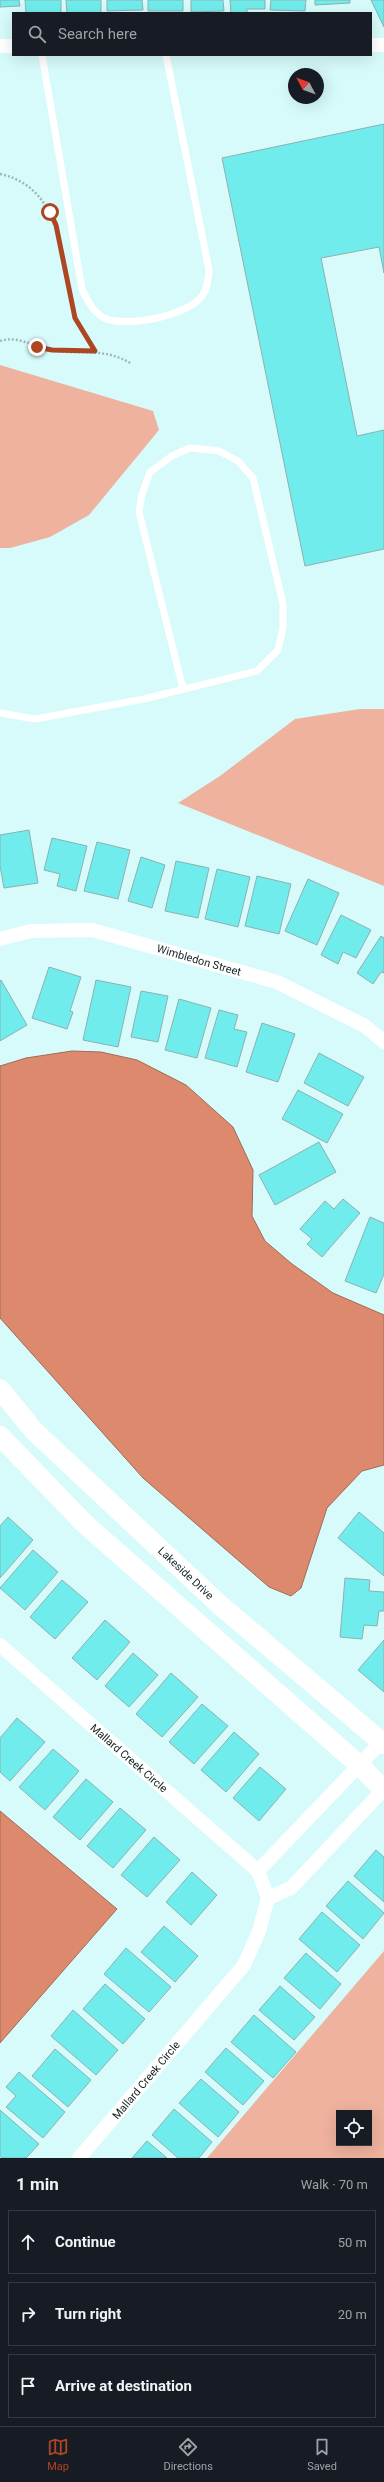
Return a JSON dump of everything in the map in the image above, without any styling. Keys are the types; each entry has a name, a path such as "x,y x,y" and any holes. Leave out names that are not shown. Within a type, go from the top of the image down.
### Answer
{"street":[{"path":"372,45 384,45"},
{"path":"0,46 12,46"},
{"name":"Wimbledon Street","path":"0,939 31,931 92,930 277,982 365,1026 384,1042"},
{"name":"Lakeside Drive","path":"0,1390 34,1431 221,1606 383,1742"},
{"path":"0,1436 85,1524 359,1765 384,1789 292,1888 268,1898"},
{"name":"Mallard Creek Circle","path":"0,1645 258,1871 268,1898 259,1931 244,1965 79,2158"},
{"path":"258,1871 359,1765 383,1742"}],"lane":[{"path":"42,56 82,289 96,312 105,318 140,321 185,310 198,302 204,295 209,270 166,56"},
{"path":"0,713 35,719 144,699 183,689 257,670 278,650 283,628 282,604 253,478 238,461 219,451 190,448 172,456 150,472 142,494 139,512 183,689"}],"path":[{"path":"0,174 16,180 44,203 56,225 62,258"},
{"path":"70,295 75,318 95,351"},
{"path":"0,341 8,338 21,340 52,350 95,351 119,356 132,364"}],"shaded area":[{"path":"0,365 153,411 159,430 89,515 50,537 10,548 0,548"},
{"path":"360,709 384,709 384,886 178,803 220,776 295,719"},
{"path":"72,1051 101,1052 137,1060 186,1085 233,1127 253,1170 252,1216 265,1241 292,1264 333,1293 384,1315 384,1465 362,1471 327,1508 301,1588 291,1596 269,1587 143,1478 0,1318 0,1066 26,1058"},
{"path":"0,1811 117,1909 0,2043"},
{"path":"384,1951 384,2158 207,2158"}],"building":[{"path":"0,0 19,0 20,6 0,7"},
{"path":"25,0 61,0 61,12 26,12"},
{"path":"66,0 101,0 101,12 67,12"},
{"path":"107,0 142,0 143,10 107,11"},
{"path":"148,0 183,0 183,11 148,11"},
{"path":"191,0 223,0 224,11 191,12"},
{"path":"230,0 265,0 265,9 247,9 247,12 231,12"},
{"path":"271,0 306,0 305,11 270,10"},
{"path":"315,0 350,0 350,3 315,5"},
{"path":"371,0 384,0 384,27"},
{"path":"384,124 384,273 379,247 321,258 357,436 384,430 384,549 305,566 222,158"},
{"path":"29,830 38,883 4,888 0,866 0,835"},
{"path":"52,838 87,846 76,891 57,886 60,874 44,870"},
{"path":"97,842 130,850 118,899 84,891"},
{"path":"141,857 165,865 152,908 128,901"},
{"path":"176,861 209,868 198,918 165,911"},
{"path":"217,869 250,877 238,927 205,919"},
{"path":"257,876 291,884 279,934 245,926"},
{"path":"308,879 339,893 317,945 285,931"},
{"path":"341,915 371,930 356,958 343,952 338,964 321,955"},
{"path":"381,936 384,938 384,973 381,972 373,984 357,973"},
{"path":"49,967 81,977 70,1011 73,1012 67,1029 32,1018"},
{"path":"1,980 27,1025 0,1041 0,981"},
{"path":"96,980 131,987 118,1047 83,1040"},
{"path":"141,991 168,996 158,1042 131,1037"},
{"path":"179,999 211,1008 197,1058 165,1050"},
{"path":"219,1010 238,1015 234,1029 247,1032 237,1067 205,1058"},
{"path":"262,1023 295,1034 278,1082 246,1072"},
{"path":"319,1053 364,1077 348,1106 304,1083"},
{"path":"298,1090 343,1114 327,1143 282,1119"},
{"path":"319,1142 336,1172 275,1205 259,1175"},
{"path":"343,1199 360,1213 322,1257 307,1244 312,1239 300,1229 325,1201 334,1209"},
{"path":"370,1217 384,1223 384,1274 376,1293 345,1281"},
{"path":"359,1512 384,1533 384,1576 338,1538"},
{"path":"8,1517 33,1540 0,1578 0,1526"},
{"path":"33,1550 58,1572 25,1610 0,1588"},
{"path":"345,1578 370,1580 369,1591 384,1592 384,1611 379,1611 377,1626 364,1625 362,1639 340,1637"},
{"path":"62,1580 88,1602 55,1639 30,1617"},
{"path":"105,1620 130,1642 97,1680 72,1658"},
{"path":"384,1640 384,1692 358,1670"},
{"path":"133,1653 158,1675 129,1707 105,1686"},
{"path":"171,1673 198,1697 162,1737 136,1714"},
{"path":"202,1704 228,1726 194,1764 169,1742"},
{"path":"17,1718 45,1742 10,1781 0,1772 0,1738"},
{"path":"234,1732 259,1754 226,1792 201,1770"},
{"path":"53,1749 79,1771 45,1810 19,1787"},
{"path":"260,1767 286,1789 259,1821 233,1798"},
{"path":"86,1779 113,1802 80,1840 53,1817"},
{"path":"120,1808 146,1830 113,1868 87,1846"},
{"path":"154,1837 180,1860 147,1897 121,1875"},
{"path":"376,1850 384,1857 384,1902 354,1876"},
{"path":"192,1872 217,1895 191,1925 166,1902"},
{"path":"348,1881 384,1913 363,1939 326,1906"},
{"path":"322,1912 360,1945 337,1972 299,1939"},
{"path":"164,1926 198,1956 175,1982 141,1952"},
{"path":"126,1948 171,1987 149,2012 104,1974"},
{"path":"306,1953 341,1984 320,2009 284,1978"},
{"path":"105,1984 145,2019 123,2044 83,2009"},
{"path":"280,1986 315,2017 294,2040 259,2010"},
{"path":"73,2010 118,2050 96,2075 51,2036"},
{"path":"254,2015 296,2052 273,2078 231,2042"},
{"path":"226,2048 264,2081 243,2105 205,2072"},
{"path":"55,2049 91,2080 68,2107 32,2076"},
{"path":"19,2072 65,2112 43,2138 6,2107 16,2096 6,2087"},
{"path":"201,2079 239,2112 218,2137 179,2103"},
{"path":"174,2109 212,2142 199,2158 178,2158 152,2135"},
{"path":"0,2110 39,2144 26,2158 2,2158 0,2156"},
{"path":"147,2141 167,2158 132,2158"}],"route":[{"path":"37,347 52,350 95,351 75,318 56,225 50,212"}]}
